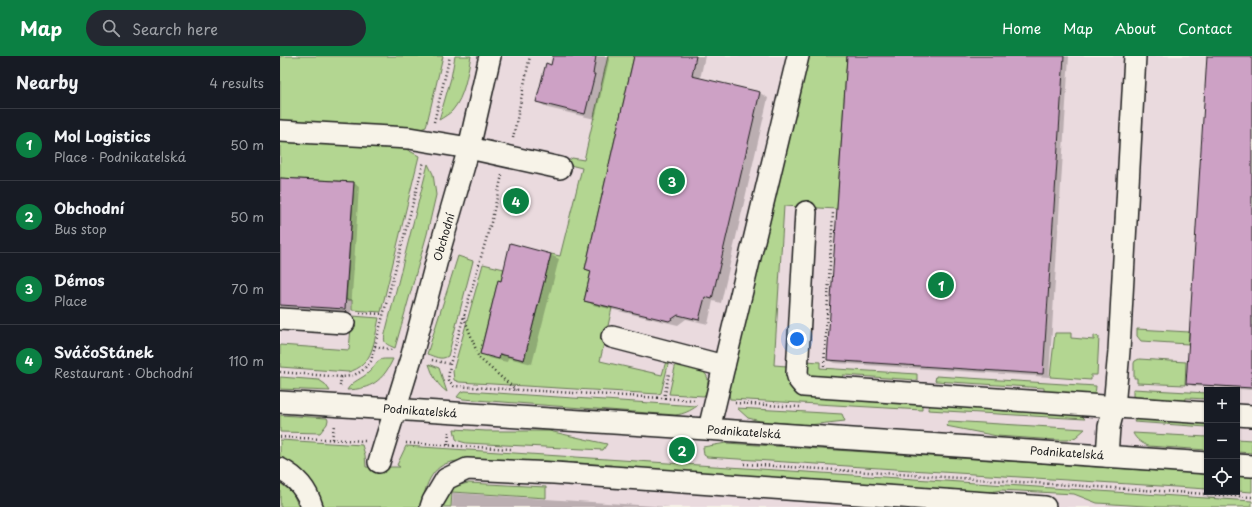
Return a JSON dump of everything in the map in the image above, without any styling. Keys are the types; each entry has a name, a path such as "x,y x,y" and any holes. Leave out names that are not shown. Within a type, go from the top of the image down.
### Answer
{"street":[{"name":"Obchodní","path":"379,462 412,355 439,252 469,148 490,56"},
{"path":"709,429 798,56"},
{"path":"1107,456 1109,427 1114,408 1119,351 1135,56"},
{"path":"280,131 408,138 469,148 560,168"},
{"path":"806,212 797,373 799,380 804,386 1204,413"},
{"path":"280,319 344,323"},
{"path":"612,337 724,366"},
{"name":"Podnikatelská","path":"280,402 709,429 1204,463"},
{"path":"1240,415 1252,416"},
{"path":"1240,465 1252,466"},
{"path":"280,469 291,475 303,487 312,507"},
{"path":"431,507 446,479 467,469 554,473 1045,507"}],"path":[{"path":"280,372 341,377 352,376 362,371 371,360 440,103 450,56"},
{"path":"454,386 448,380 450,364 492,219 507,156 515,130 530,56"},
{"path":"832,367 824,366 833,213"},
{"path":"464,316 479,358 516,390"},
{"path":"664,399 673,353"},
{"path":"280,437 332,439"},
{"path":"448,445 511,449"},
{"path":"742,464 1252,497"}],"shaded area":[{"path":"280,56 1252,56 1252,507 280,507"}],"green space":[{"path":"280,56 443,56 426,127 421,129 410,129 280,121"},
{"path":"455,56 471,56 465,85 460,99 451,112 439,120 451,78"},
{"path":"608,56 634,56 585,269 591,271 584,301 612,308 600,361 662,375 666,361 669,361 661,393 459,382 454,380 453,371 483,264 504,269 501,281 498,281 480,353 498,358 500,354 524,360 551,254 560,256 582,168 570,165 568,161 572,158 584,160"},
{"path":"807,56 847,56 837,209 784,206 774,365 787,366 787,379 789,385 798,393 922,401 922,410 730,399 728,389"},
{"path":"280,139 404,148 419,156 381,312 352,310 352,300 346,300 354,182 280,178"},
{"path":"428,164 433,174 436,195 427,234 395,348 389,346 385,342 385,334"},
{"path":"458,256 473,261 448,356 438,358 427,354"},
{"path":"352,316 379,318 374,343 368,358 357,369 348,372 280,367 280,345 349,350"},
{"path":"1137,329 1189,332 1188,344 1141,341 1137,336"},
{"path":"1055,333 1071,333 1071,338 1094,340 1094,335 1099,337 1097,375 1091,375 1091,380 1050,377"},
{"path":"382,359 393,359 385,373 375,382 363,388 347,390 352,384 366,375 379,361"},
{"path":"1139,359 1186,362 1185,385 1137,383 1137,378 1134,378 1134,363"},
{"path":"806,361 820,362 820,368 917,374 917,380 843,375 842,381 808,376"},
{"path":"676,363 697,369 706,374 708,378 708,386 704,396 669,394"},
{"path":"429,364 439,368 447,392 436,380"},
{"path":"936,376 1096,386 1095,396 1044,394 1044,388 935,381"},
{"path":"280,377 319,380 325,384 330,391 280,389"},
{"path":"1133,389 1204,393 1204,399 1186,398 1185,404 1133,398"},
{"path":"465,391 697,406 687,412 675,415 463,399 457,397 461,392"},
{"path":"929,402 1079,413 1085,419 928,410"},
{"path":"737,408 842,414 845,421 809,425 760,421 748,418"},
{"path":"280,415 327,418 328,420 327,424 320,433 280,432"},
{"path":"1136,419 1204,419 1204,427 1134,422"},
{"path":"949,421 1085,429 1076,437 1068,440 1056,440 997,436 946,426"},
{"path":"454,429 486,431 549,431 607,444 603,450 466,443 456,439"},
{"path":"1133,433 1204,437 1204,450 1148,446 1137,439"},
{"path":"1240,439 1252,440 1252,453 1240,452"},
{"path":"280,440 362,445 366,467 400,467 397,465 406,446 1252,501 1252,507 1160,507 1097,503 1074,494 1001,490 973,495 626,472 611,465 544,461 529,465 459,461 442,465 436,470 425,490 421,507 324,507 317,490 308,476 289,461 280,457"},
{"path":"726,443 1204,474 1204,489 707,457 704,455 703,447"},
{"path":"1240,476 1252,477 1252,492 1240,491"},
{"path":"280,483 292,492 299,507 280,507"},
{"path":"468,483 546,487 546,498 452,492 451,507 440,507 445,496 452,488"}],"building":[{"path":"553,56 596,56 593,74 595,74 585,114 536,102 546,63 551,65"},
{"path":"634,56 696,56 692,76 760,92 712,299 705,297 699,320 678,315 669,321 584,301 591,271 585,269"},
{"path":"847,56 1064,56 1043,374 827,360"},
{"path":"1207,56 1252,56 1252,388 1186,384"},
{"path":"280,178 354,182 345,309 280,305"},
{"path":"510,243 551,254 524,360 500,354 499,359 480,354 498,280 501,281"}],"place":[{"name":"Démos","path":"672,181"},
{"name":"SváčoStánek","path":"516,201"},
{"name":"Mol Logistics","path":"941,285"},
{"name":"Obchodní","path":"682,450"}]}
